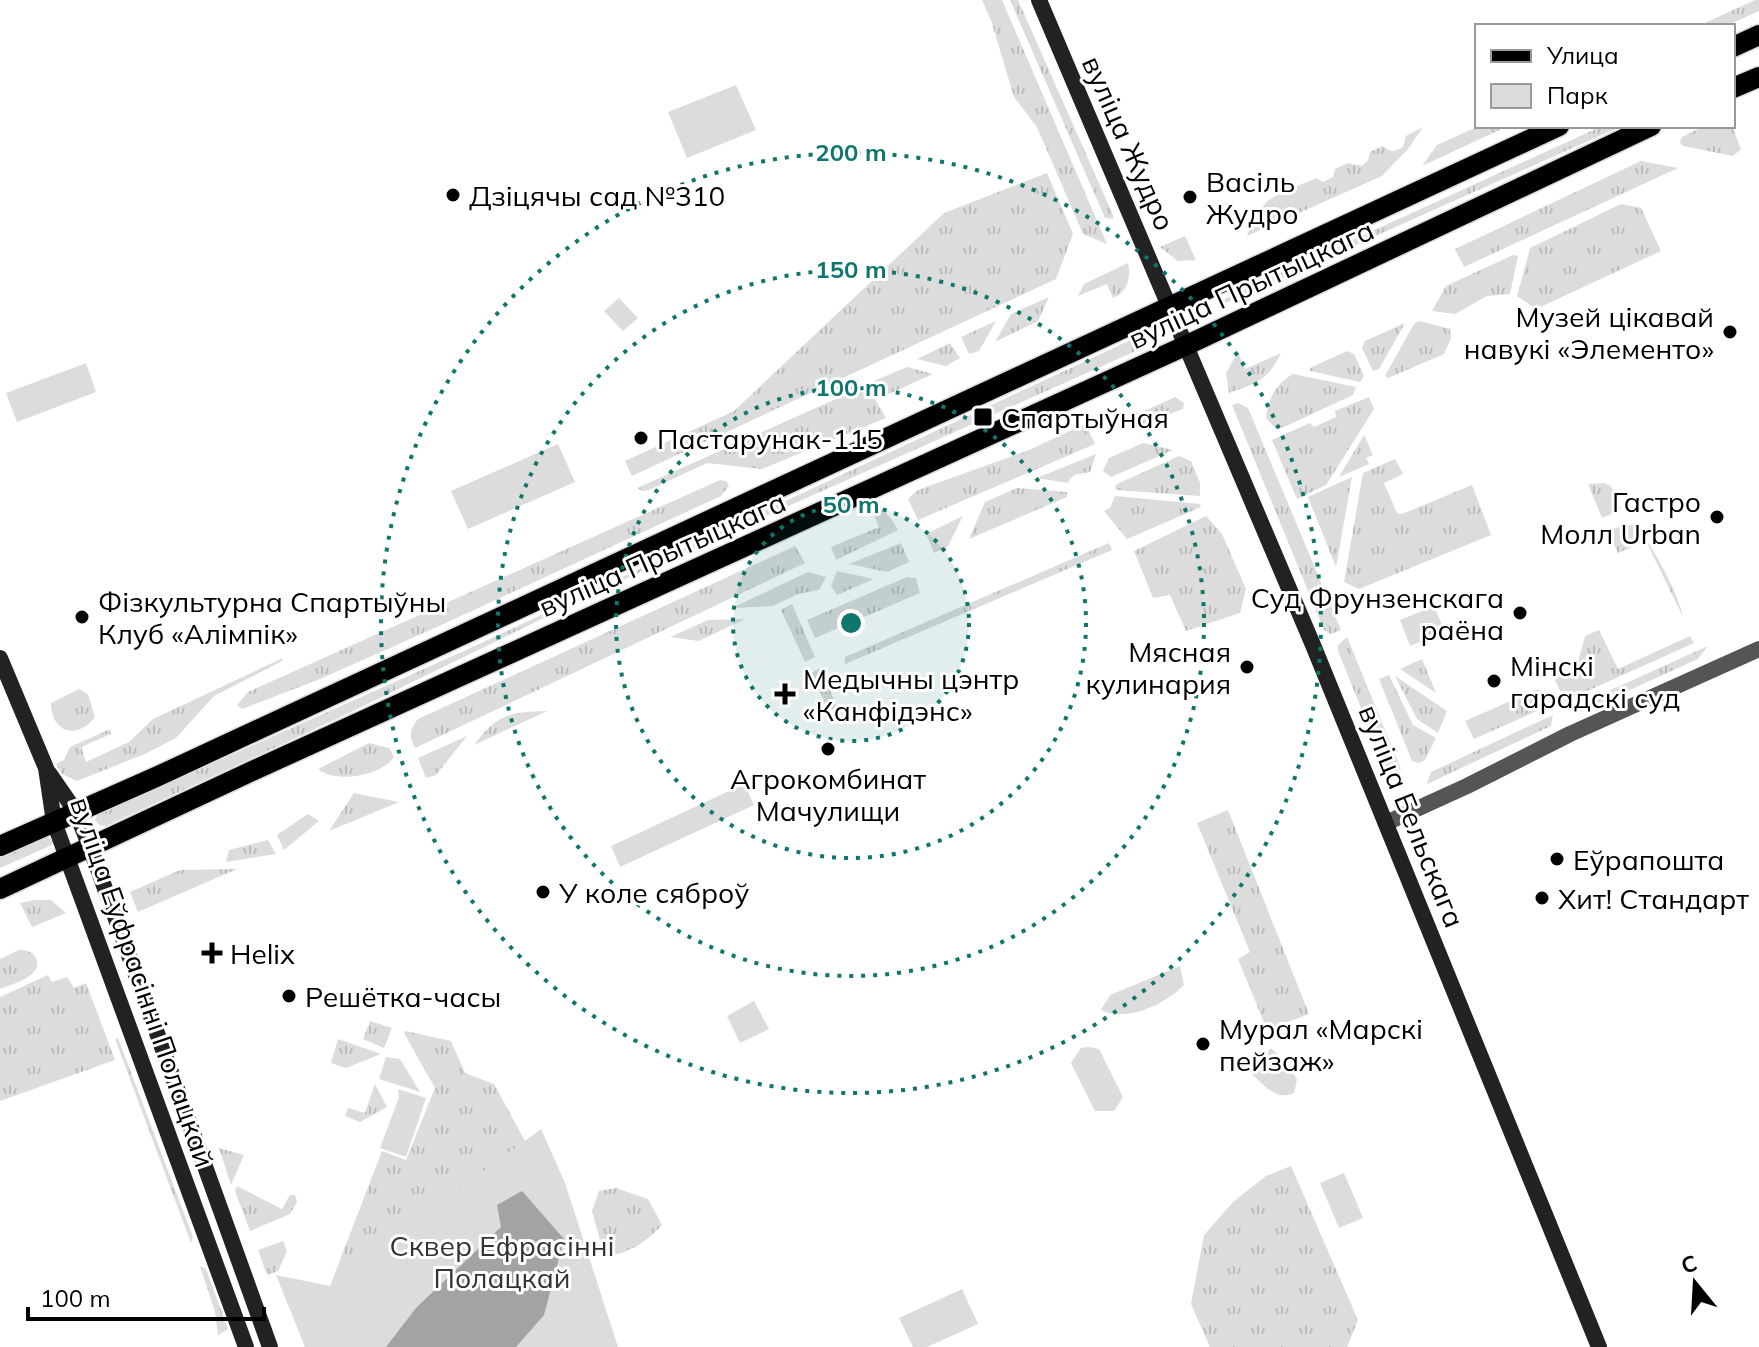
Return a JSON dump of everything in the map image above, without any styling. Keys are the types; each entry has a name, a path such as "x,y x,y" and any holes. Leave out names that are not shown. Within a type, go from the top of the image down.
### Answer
{"main road":[{"name":"вуліца Жудро","path":"1039,0 1171,307"},
{"path":"1735,46 1759,35"},
{"path":"1735,87 1759,77"},
{"name":"вуліца Прытыцкага","path":"0,846 1555,128"},
{"name":"вуліца Прытыцкага","path":"0,889 1187,345 1647,128"},
{"name":"вуліца Бельскага","path":"1171,307 1386,823 1599,1347"},
{"path":"0,658 46,768"},
{"name":"вуліца Еўфрасінні Полацкай","path":"46,768 76,812 90,847 270,1347"},
{"name":"вуліца Еўфрасінні Полацкай","path":"46,768 54,822 246,1347"}],"street":[{"path":"1386,823 1570,734 1759,649"}],"green space":[{"path":"982,0 1002,0 1107,244 1083,234 1037,127 1014,97"},
{"path":"1010,0 1018,0 1113,219 1105,218"},
{"path":"1759,0 1759,11 1730,24 1702,24"},
{"path":"736,85 756,130 687,158 668,112"},
{"path":"1423,127 1408,149 1382,176 1247,236 1258,212 1273,198 1316,178 1323,182 1333,177 1335,169 1348,163 1362,166 1370,152 1383,146 1390,151 1397,150 1403,147 1406,136"},
{"path":"1475,128 1504,128 1422,166 1437,145"},
{"path":"1598,128 1618,128 1223,304 1222,301"},
{"path":"1701,128 1733,128 1741,149 1733,156 1683,146 1680,142 1682,137"},
{"path":"1641,161 1678,168 1464,267 1455,249"},
{"path":"1047,173 1073,234 1056,279 632,476 625,461 734,411 944,213"},
{"path":"1621,204 1641,208 1661,251 1536,309 1517,296 1530,248"},
{"path":"1185,236 1196,260 1178,261 1160,247"},
{"path":"1513,255 1518,256 1510,294 1487,296 1455,314 1432,311 1446,286"},
{"path":"1128,263 1127,284 1118,295 1113,298 1107,284 1078,296 1084,284"},
{"path":"1049,297 1038,321 995,342 1011,314"},
{"path":"619,298 638,318 623,331 604,311"},
{"path":"996,321 979,351 969,354 961,337"},
{"path":"1419,321 1450,329 1451,338 1444,354 1388,378 1385,376 1414,324"},
{"path":"1405,323 1379,369 1373,371 1362,348 1365,341"},
{"path":"1137,337 1146,339 1145,347 616,583 351,712 106,826 99,825 95,820 97,815 464,651"},
{"path":"950,343 960,358 946,366 917,359"},
{"path":"1347,351 1354,354 1364,376 1360,382 1310,371 1310,368"},
{"path":"1238,352 1245,369 1281,353 1261,380 1229,393 1226,373"},
{"path":"86,363 96,392 17,422 6,393"},
{"path":"907,367 933,374 889,394 867,384"},
{"path":"1293,374 1356,387 1353,395 1284,427 1275,428 1266,418 1269,404 1278,387"},
{"path":"856,390 873,396 886,418 761,469 707,463 649,490 637,488"},
{"path":"1175,397 1184,403 1183,409 1140,425 1127,419"},
{"path":"1369,397 1374,409 1326,485 1297,499 1272,440 1310,423 1314,427 1336,417 1335,411"},
{"path":"1238,403 1248,408 1341,630 1331,634 1324,630 1232,405"},
{"path":"1085,424 1095,444 918,520 908,499 918,490 1029,450"},
{"path":"1364,435 1373,455 1366,458 1369,464 1339,477"},
{"path":"1143,443 1173,450 1111,477 1103,471 1109,458"},
{"path":"558,444 575,482 468,529 451,491"},
{"path":"1096,454 1090,472 1074,475 1067,483 1037,478"},
{"path":"1179,456 1191,461 1200,483 1200,496 1116,490 1115,485"},
{"path":"1395,459 1403,474 1384,483 1397,513 1402,514 1472,485 1491,535 1359,589 1344,582 1363,473"},
{"path":"1352,477 1336,567 1308,497"},
{"path":"720,480 726,481 729,486 721,496 320,679 242,709 237,705 248,692"},
{"path":"1588,484 1611,486 1621,508 1602,518"},
{"path":"1017,488 1067,492 1067,497 969,539 985,502"},
{"path":"1115,496 1200,504 1201,507 1127,539 1104,511 1110,508"},
{"path":"871,508 885,512 898,530 836,560 831,547 879,527"},
{"path":"963,516 948,546 934,553 926,534"},
{"path":"1206,516 1222,534 1246,589 1240,613 1186,631 1170,595 1153,598 1134,551"},
{"path":"1631,525 1646,540 1663,567 1683,617 1646,541 1618,553 1607,530"},
{"path":"901,543 909,562 887,572 849,564"},
{"path":"1109,543 1112,550 845,664 845,657"},
{"path":"795,546 805,563 415,748 411,733 418,719"},
{"path":"837,571 874,579 837,595 831,586"},
{"path":"808,572 826,577 819,590 798,594 773,606 732,608"},
{"path":"907,577 916,578 920,593 815,638 807,620"},
{"path":"792,604 815,657 805,662 781,610"},
{"path":"1434,606 1445,632 1410,646 1400,620"},
{"path":"745,619 699,641 670,637 708,620"},
{"path":"1599,630 1618,669 1690,636 1694,643 1565,701 1554,678 1576,669 1585,636"},
{"path":"1347,637 1401,769 1388,775 1338,651 1338,645"},
{"path":"1708,646 1698,659 1581,712 1571,708"},
{"path":"283,658 214,696 176,738 147,753 77,781 62,774 56,764 64,760 70,747 110,729 111,734 81,747 86,762 129,742 153,719"},
{"path":"1422,659 1436,693 1400,669"},
{"path":"820,668 839,711 827,707 811,673"},
{"path":"1389,675 1413,725 1436,738 1425,760 1419,763 1412,761 1379,679"},
{"path":"1395,676 1447,711 1438,733 1417,719"},
{"path":"79,689 88,694 95,717 81,729 67,730 55,721 51,703"},
{"path":"1538,689 1546,707 1474,739 1465,721"},
{"path":"547,711 474,745 490,727 505,717 523,712"},
{"path":"1553,715 1551,726 1427,784 1431,772"},
{"path":"467,736 436,775 426,778 418,758"},
{"path":"369,743 389,748 394,757 379,769 358,776 336,776 318,769"},
{"path":"744,784 754,805 620,867 611,846"},
{"path":"354,793 399,802 329,831"},
{"path":"1228,810 1309,1014 1267,1030 1238,959 1250,952 1197,823"},
{"path":"308,814 319,821 284,850 277,835"},
{"path":"46,836 53,841 52,845 0,868 0,857"},
{"path":"268,840 276,854 226,862 229,850"},
{"path":"237,869 138,912 130,892 180,870"},
{"path":"51,900 66,913 32,927 20,903"},
{"path":"19,950 29,951 36,958 35,970 26,978 0,989 0,959"},
{"path":"1180,966 1184,985 1167,999 1134,1013 1101,1010 1110,995"},
{"path":"48,975 52,982 67,977 74,988 86,983 115,1060 0,1101 0,997"},
{"path":"754,1001 769,1029 740,1043 727,1016"},
{"path":"370,1021 392,1028 384,1048 363,1039"},
{"path":"404,1033 451,1041 465,1073 494,1084 525,1141 330,1286 382,1151 406,1160 435,1088"},
{"path":"118,1038 193,1237 191,1243 115,1039"},
{"path":"338,1039 381,1054 346,1068 331,1063"},
{"path":"1081,1048 1099,1049 1123,1097 1114,1111 1095,1111 1071,1063"},
{"path":"1271,1048 1297,1079 1294,1093 1275,1093 1250,1072"},
{"path":"386,1057 400,1059 420,1092 379,1079"},
{"path":"375,1084 387,1107 360,1122 345,1116 348,1108 365,1113"},
{"path":"398,1089 426,1098 406,1157 380,1148 399,1097"},
{"name":"Сквер Ефрасінні Полацкай","path":"541,1129 565,1183 618,1347 305,1347 276,1275 330,1286 374,1249 376,1251"},
{"path":"219,1148 244,1155 231,1185"},
{"path":"1291,1166 1358,1320 1347,1347 1210,1347 1191,1304 1204,1235 1233,1202 1266,1176"},
{"path":"1344,1173 1363,1218 1339,1228 1320,1183"},
{"path":"237,1186 282,1209 290,1195 295,1195 297,1202 290,1214 250,1231 235,1191"},
{"path":"616,1188 648,1199 662,1225 636,1246 620,1253 604,1255 592,1211 599,1191"},
{"path":"283,1241 287,1251 278,1271 267,1275 258,1250"},
{"path":"200,1266 206,1269 228,1329 218,1335 215,1312"},
{"path":"962,1289 978,1324 927,1347 913,1347 899,1318"}],"shaded area":[{"path":"522,1191 564,1239 544,1315 516,1347 386,1347 416,1308 501,1227 497,1205"}],"place":[{"name":"Дзіцячы сад №310","path":"453,195"},
{"name":"Васіль Жудро","path":"1190,197"},
{"name":"Музей цікавай навукі «Элементо»","path":"1730,332"},
{"name":"Спартыўная","path":"983,417"},
{"name":"Пастарунак-115","path":"641,438"},
{"name":"Гастро Молл Urban","path":"1717,517"},
{"name":"Суд Фрунзенскага раёна","path":"1520,613"},
{"name":"Фізкультурна Спартыўны Клуб «Алімпік»","path":"82,617"},
{"name":"Мясная кулинария","path":"1247,667"},
{"name":"Мінскі гарадскі суд","path":"1494,681"},
{"name":"Медычны цэнтр «Канфідэнс»","path":"785,694"},
{"name":"Агрокомбинат Мачулищи","path":"828,749"},
{"name":"Еўрапошта","path":"1557,859"},
{"name":"У коле сяброў","path":"543,892"},
{"name":"Хит! Стандарт","path":"1542,898"},
{"name":"Helix","path":"212,953"},
{"name":"Решётка-часы","path":"289,996"},
{"name":"Мурал «Марскі пейзаж»","path":"1203,1044"}]}
